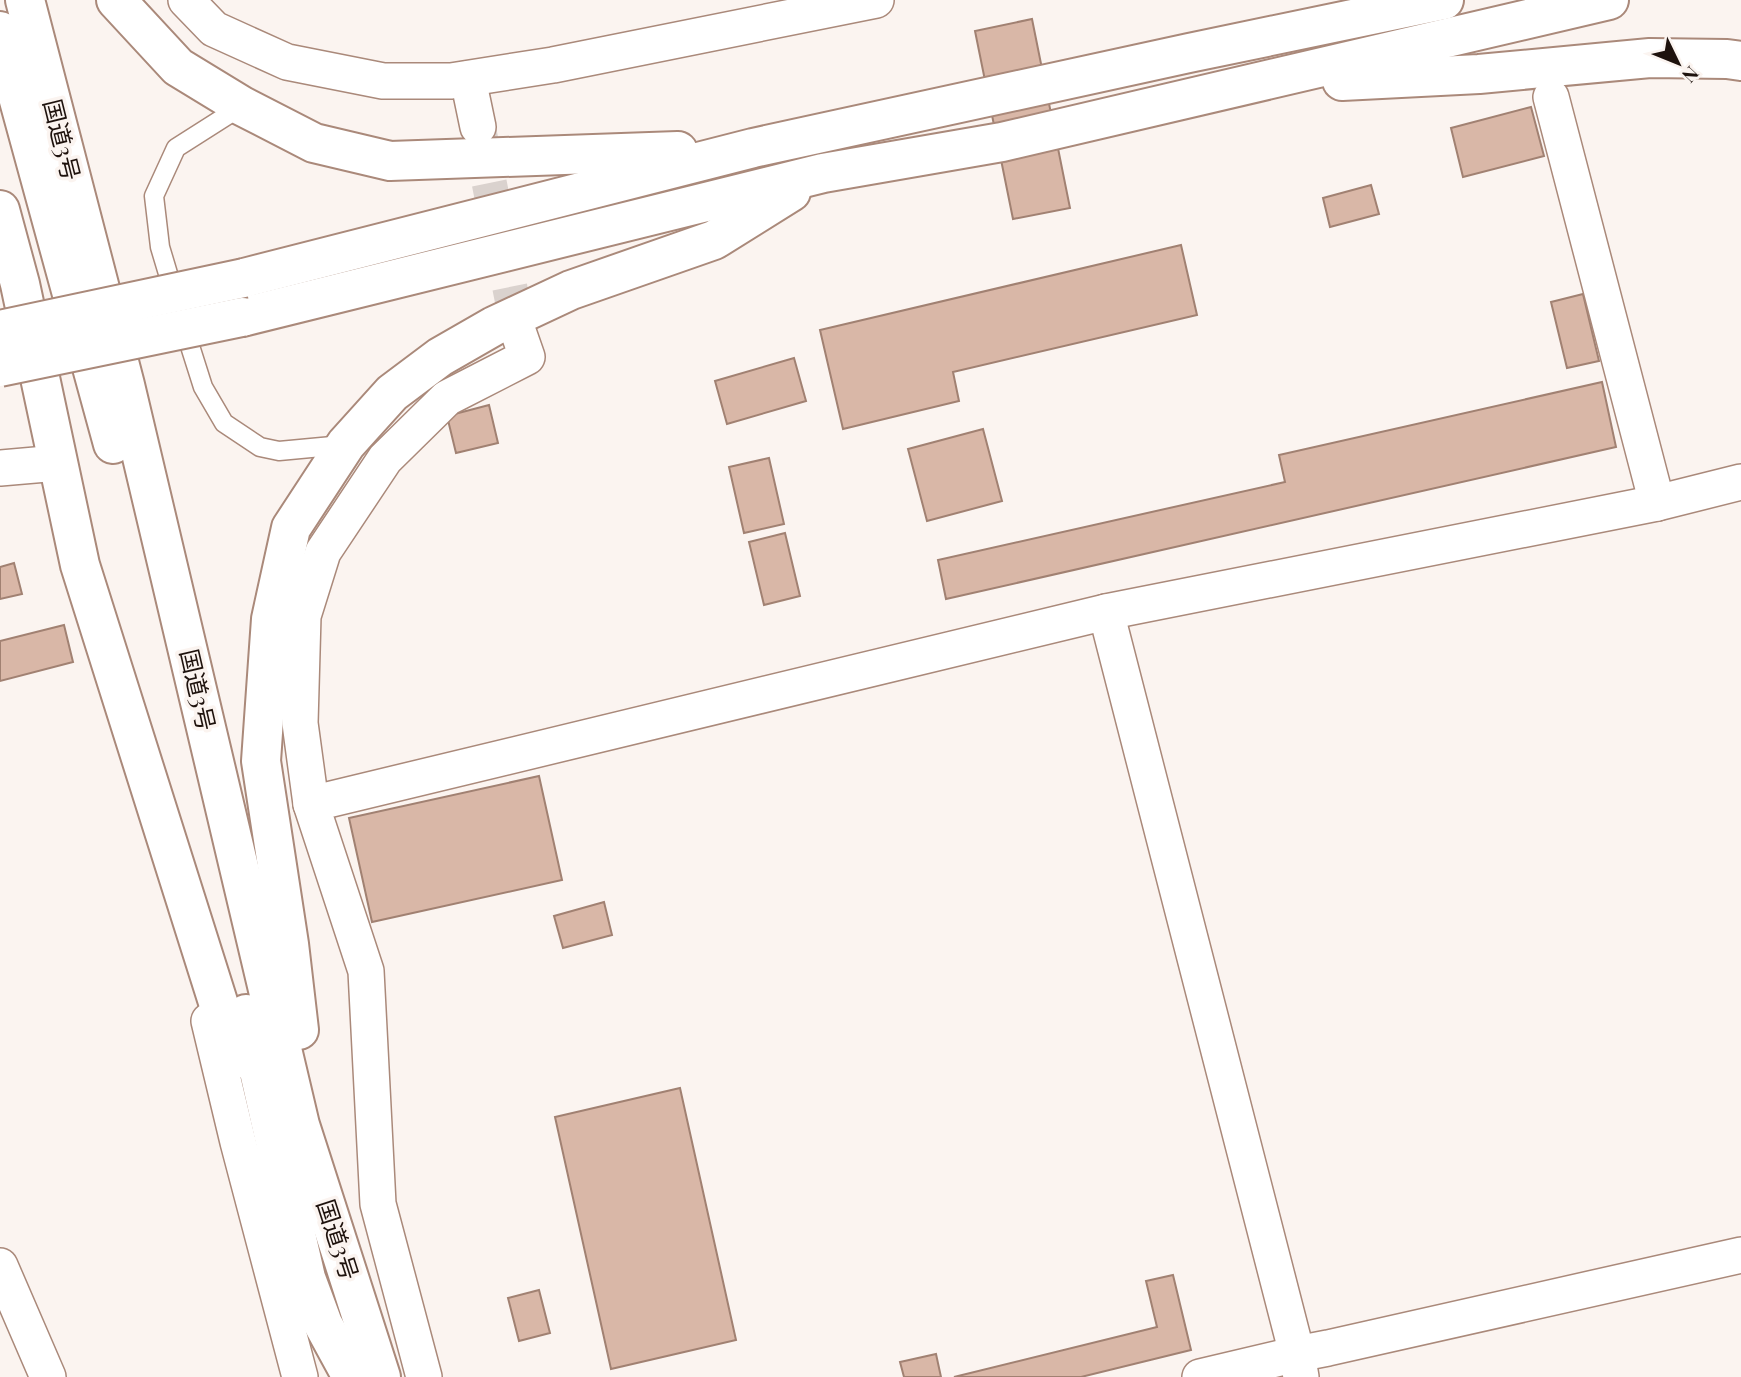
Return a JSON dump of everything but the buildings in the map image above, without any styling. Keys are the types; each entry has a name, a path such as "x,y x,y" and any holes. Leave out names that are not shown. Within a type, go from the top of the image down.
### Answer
{"highway":[{"name":"国道3号","path":"25,0 125,386 300,1125 382,1377"},
{"path":"116,0 178,67 242,107 314,143 390,161 753,148"},
{"path":"1189,53 1327,0"},
{"path":"0,330 244,278 753,148 1444,0"},
{"path":"0,367 242,317 823,173 1002,142 1609,0"},
{"name":"国道3号","path":"0,31 118,465 306,1278 323,1324 352,1377"},
{"path":"1238,86 1479,74 1650,58 1741,61"},
{"path":"300,1125 303,1067 289,944 261,761 271,619 291,528 346,444 392,393 440,356 494,326 570,290 714,240 823,173"},
{"path":"0,210 20,284 20,467 80,565 306,1278"}],"street":[{"path":"186,0 214,29 287,62 383,81 451,82 553,65 876,0"},
{"path":"468,79 478,127"},
{"path":"1551,97 1657,503"},
{"path":"424,1377 379,1203 366,971 311,804 300,723 303,616 323,552 385,459 447,398 527,357 519,334"},
{"path":"311,804 1106,612 1657,503 1741,482"},
{"path":"1106,612 1299,1365"},
{"path":"212,983 208,1024 300,1377"},
{"path":"1200,1377 1299,1365 1340,1345 1741,1255"},
{"path":"0,1266 48,1377"}],"lane":[{"path":"242,107 176,148 154,196 160,247 202,387 224,423 260,447 279,451 346,444"}],"tunnel":[{"path":"1531,0 1551,96"},
{"path":"479,131 519,334"}]}
